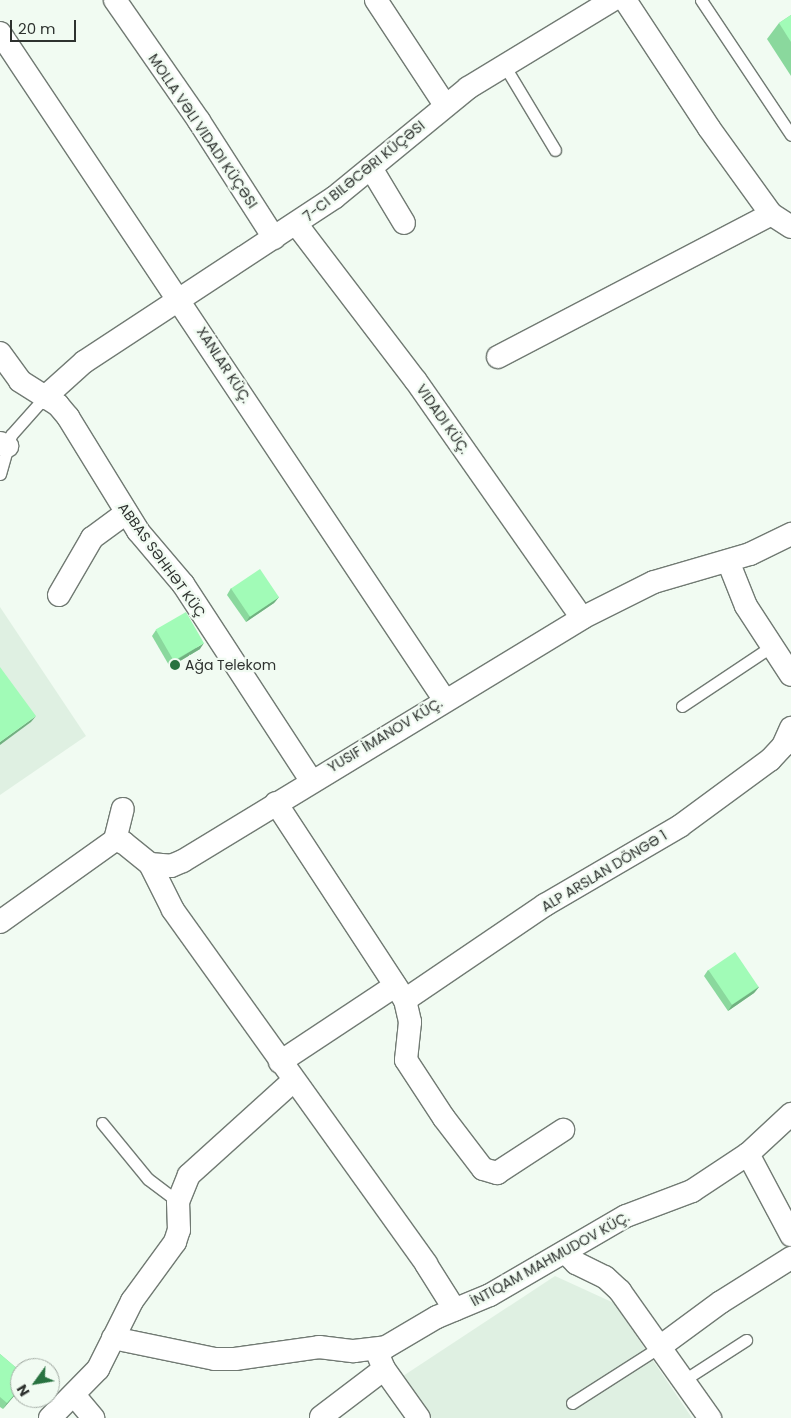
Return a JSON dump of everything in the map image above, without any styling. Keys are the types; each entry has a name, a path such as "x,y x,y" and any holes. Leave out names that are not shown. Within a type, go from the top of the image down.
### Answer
{"street":[{"name":"MOLLA VƏLI VIDADI KÜÇƏSI","path":"115,0 199,121 274,238"},
{"path":"376,0 445,105"},
{"name":"7-CI BILƏCƏRI KÜÇƏSI","path":"44,398 84,362 274,238 297,225 372,168 445,105 504,64 613,0"},
{"path":"625,0 709,128 771,214 791,228"},
{"name":"XANLAR KÜÇ.","path":"0,33 180,300 444,699"},
{"path":"372,168 404,223"},
{"path":"498,357 771,214"},
{"name":"VIDADI KÜÇ.","path":"297,225 416,381 582,618"},
{"name":"ABBAS SƏHHƏT KÜÇ","path":"0,352 20,381 58,406 68,417 126,513 183,584 311,780"},
{"path":"58,595 92,538 126,513"},
{"name":"YUSIF İMANOV KÜÇ.","path":"150,864 171,866 183,861 444,699 582,618 654,582 728,561 791,534"},
{"path":"728,561 746,606 791,676"},
{"name":"ALP ARSLAN DÖNGƏ 1","path":"280,1062 400,993 680,826 770,760 783,746 791,728"},
{"path":"276,802 400,993 410,1022 406,1060 444,1118 483,1169 496,1173 563,1130"},
{"path":"0,922 115,840 123,809"},
{"path":"115,840 124,843 150,864 173,910 426,1264 455,1310"},
{"path":"50,1418 98,1369 132,1301 175,1242 179,1230 178,1202 189,1175 206,1157 294,1081"},
{"name":"İNTIQAM MAHMUDOV KÜÇ.","path":"113,1338 215,1359 235,1359 319,1347 380,1359 455,1310 490,1295 626,1216 692,1191 748,1154 791,1114"},
{"path":"748,1154 791,1236"},
{"path":"565,1252 576,1263 605,1277 620,1291 661,1346 710,1418"},
{"path":"661,1346 721,1302 791,1258"},
{"path":"321,1417 380,1359 419,1418"},
{"path":"74,1395 93,1418"}],"lane":[{"path":"700,0 791,135"},
{"path":"504,64 555,150"},
{"path":"0,474 4,444 19,424 44,398"},
{"path":"682,706 772,646"},
{"path":"102,1123 148,1178 178,1202"},
{"path":"684,1380 746,1340"},
{"path":"572,1403 661,1346"}],"shaded area":[{"path":"0,607 86,736 0,795"},
{"path":"555,1276 614,1303 692,1418 431,1418 403,1376"}],"building":[{"path":"791,15 791,42 779,23"},
{"path":"260,569 279,597 250,617 231,589"},
{"path":"186,612 204,643 174,661 156,630"},
{"path":"0,667 36,716 0,742"},
{"path":"735,952 758,987 732,1005 708,970"},
{"path":"0,1354 10,1362 10,1400 7,1403 0,1397"}],"place":[{"name":"Ağa Telekom","path":"175,665"}]}
